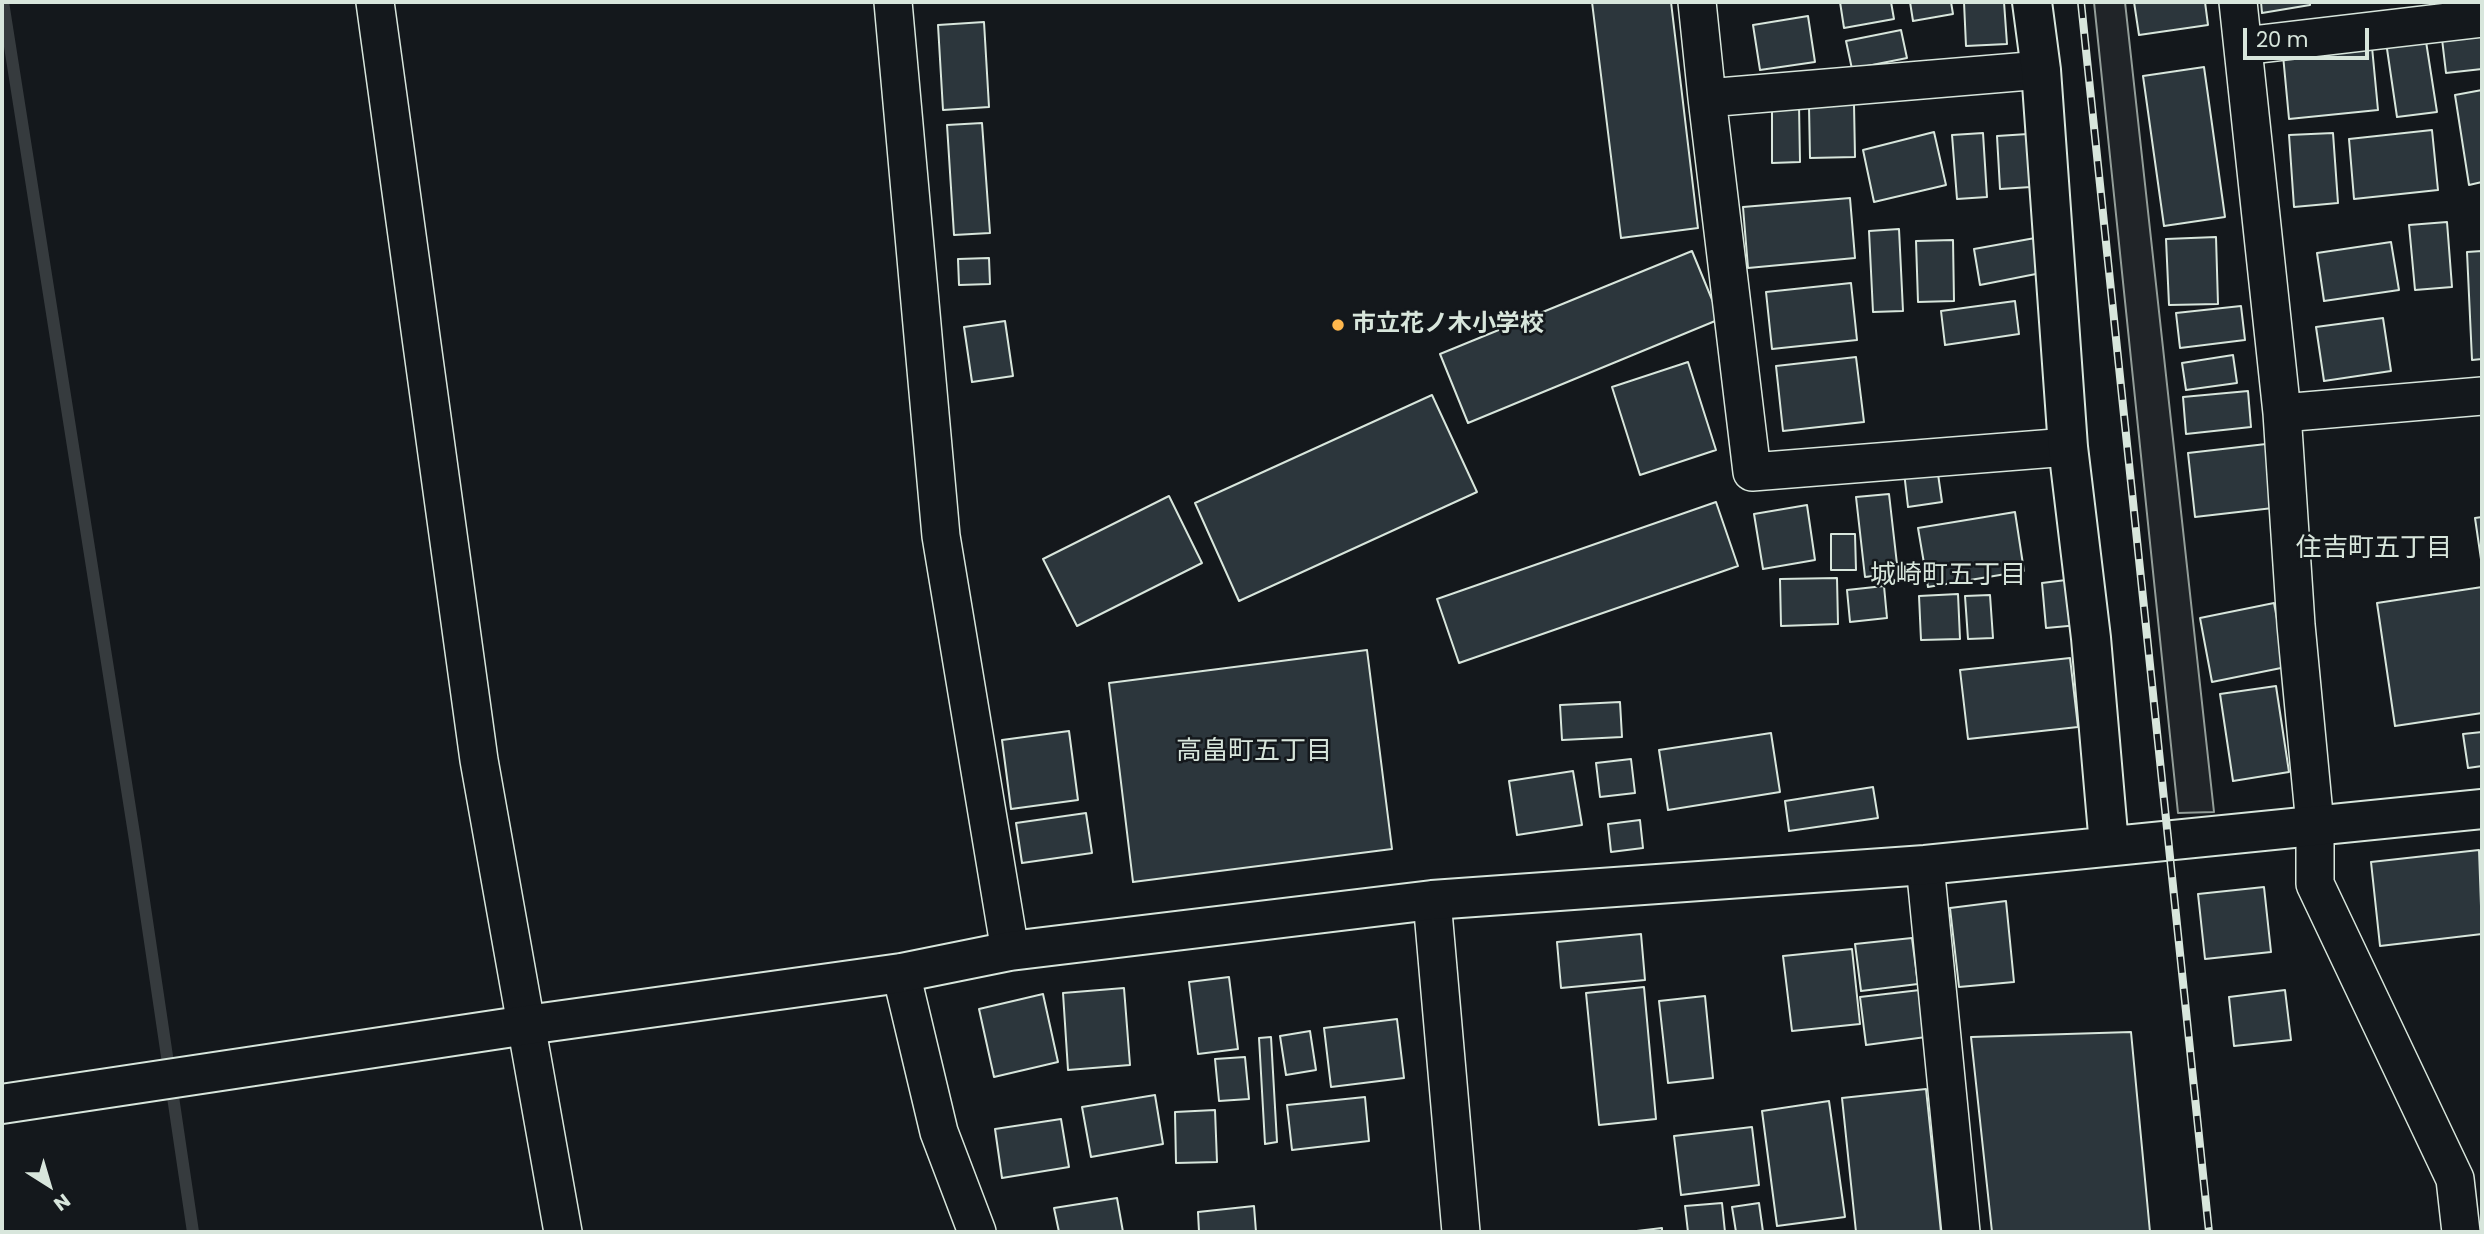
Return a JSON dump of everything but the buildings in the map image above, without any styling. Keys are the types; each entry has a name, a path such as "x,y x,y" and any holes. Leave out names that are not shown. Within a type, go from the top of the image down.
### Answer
{"street":[{"path":"375,2 480,760 562,1232"},
{"path":"893,2 941,536 1010,951"},
{"path":"1697,2 1752,472 2068,447"},
{"path":"2032,2 2040,70 2068,447 2091,638 2109,845"},
{"path":"2238,2 2282,413 2295,625 2315,825 2315,884 2469,1177 2461,1232"},
{"path":"2243,46 2482,18"},
{"path":"1707,98 2040,70"},
{"path":"2282,413 2482,396"},
{"path":"2,1104 527,1025 901,973 1010,951 1432,900 1925,864 2109,845 2120,847 2482,808"},
{"path":"1925,864 1961,1232"},
{"path":"1432,900 1461,1232"},
{"path":"901,973 939,1132 976,1232"}],"shaded area":[{"path":"2094,2 2125,2 2214,812 2178,813"}],"waterway":[{"path":"3,2 135,840 193,1232"}],"railway":[{"path":"2081,2 2209,1232"}],"place":[{"name":"市立花ノ木小学校","path":"1338,325"}],"district":[{"name":"住吉町五丁目","path":"2374,549"},
{"name":"城崎町五丁目","path":"1948,576"},
{"name":"高畠町五丁目","path":"1254,752"}]}
